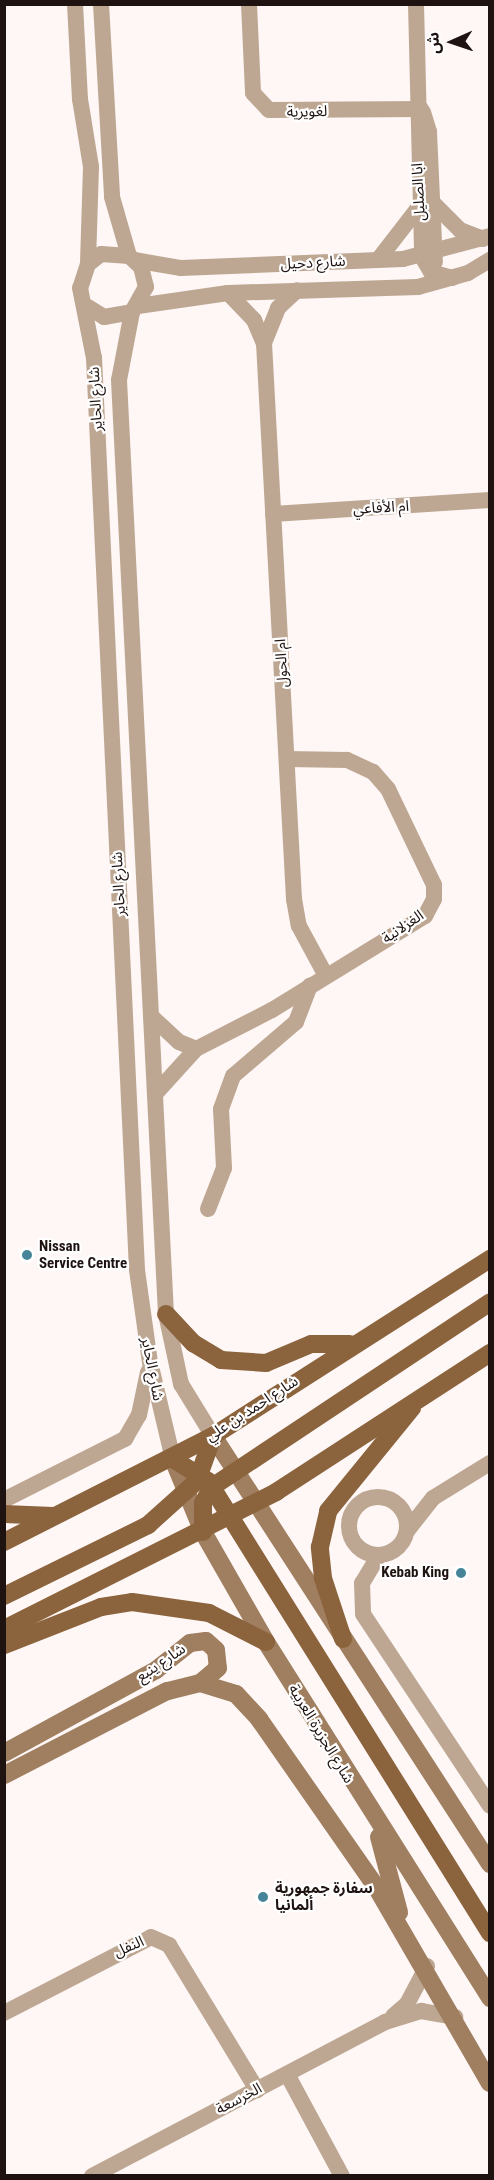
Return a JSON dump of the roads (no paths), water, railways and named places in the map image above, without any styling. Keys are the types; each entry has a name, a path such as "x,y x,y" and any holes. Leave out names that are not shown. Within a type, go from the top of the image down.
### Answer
{"main road":[{"name":"شارع احمد بن علي","path":"4,1542 173,1459 213,1436 350,1344 489,1259"},
{"path":"4,1596 138,1532 186,1492 236,1468 489,1302"},
{"path":"165,1314 192,1343 222,1360 266,1363 311,1344 350,1344"},
{"path":"4,1629 203,1532 258,1502 427,1390 489,1353"},
{"path":"343,1639 323,1578 320,1547 328,1511 427,1390"},
{"path":"213,1436 258,1502 343,1639 489,1864"},
{"path":"203,1532 203,1503 213,1436"},
{"path":"173,1459 207,1481 489,1933"},
{"name":"شارع الجزيرة العربية","path":"173,1459 203,1532 266,1642 374,1821 489,1998"},
{"path":"4,1514 54,1516"},
{"path":"4,1645 101,1607 132,1602 209,1613 266,1642"},
{"name":"شارع ينبع","path":"4,1754 202,1641 214,1647 219,1666 200,1683 167,1691 4,1775"},
{"path":"200,1683 236,1694 259,1719 427,1966 455,2017 483,2057 489,2083"},
{"path":"374,1821 404,1932"}],"street":[{"path":"75,4 80,99 91,167 88,264 80,288 88,307 104,317 135,309 146,287 131,258 112,197 101,4"},
{"name":"لغويرية","path":"249,4 254,93 269,110 421,109"},
{"name":"ابا الصليل","path":"416,4 421,109 416,146 427,205 431,272 418,287"},
{"path":"378,260 427,205 460,230 486,238"},
{"name":"شارع دحيل","path":"131,258 181,268 378,260 429,255 486,238"},
{"path":"88,264 109,252 131,258"},
{"name":"شارع دحيل","path":"135,309 228,292 418,287 453,278 489,260"},
{"path":"431,272 453,278"},
{"name":"ام الحول","path":"264,343 278,308 297,290"},
{"name":"ام الحول","path":"228,292 251,314 264,343 296,913 326,976"},
{"name":"شارع الحاير","path":"88,307 134,1224 150,1362 173,1459"},
{"name":"شارع الحاير","path":"135,309 119,380 165,1314 181,1384 213,1436"},
{"name":"ام الأفاعي","path":"273,514 489,500"},
{"name":"الغزلانية","path":"155,1094 196,1049 310,986 425,916 434,899 434,885 388,789 373,771 347,760 287,759"},
{"path":"208,1209 224,1168 221,1110 233,1076 296,1022 310,986"},
{"path":"150,1016 179,1042 196,1049"},
{"path":"4,1500 125,1439 143,1403 150,1362"},
{"path":"489,1463 433,1498 407,1531 398,1547 379,1555 362,1582 363,1614 489,1806"},
{"path":"379,1555 364,1551 352,1538 352,1512 373,1497 398,1504 433,1498"},
{"path":"398,1504 407,1531"},
{"name":"النفل","path":"4,2013 151,1937 169,1945 257,2090"},
{"name":"الخرسعة","path":"385,2022 407,2004 427,1966"},
{"name":"الخرسعة","path":"92,2175 385,2022 421,2011 455,2017"},
{"path":"287,2074 342,2175"}],"place":[{"name":"Nissan Service Centre","path":"27,1255"},
{"name":"Kebab King","path":"461,1573"},
{"name":"سفارة جمهورية ألمانيا","path":"263,1897"}]}
